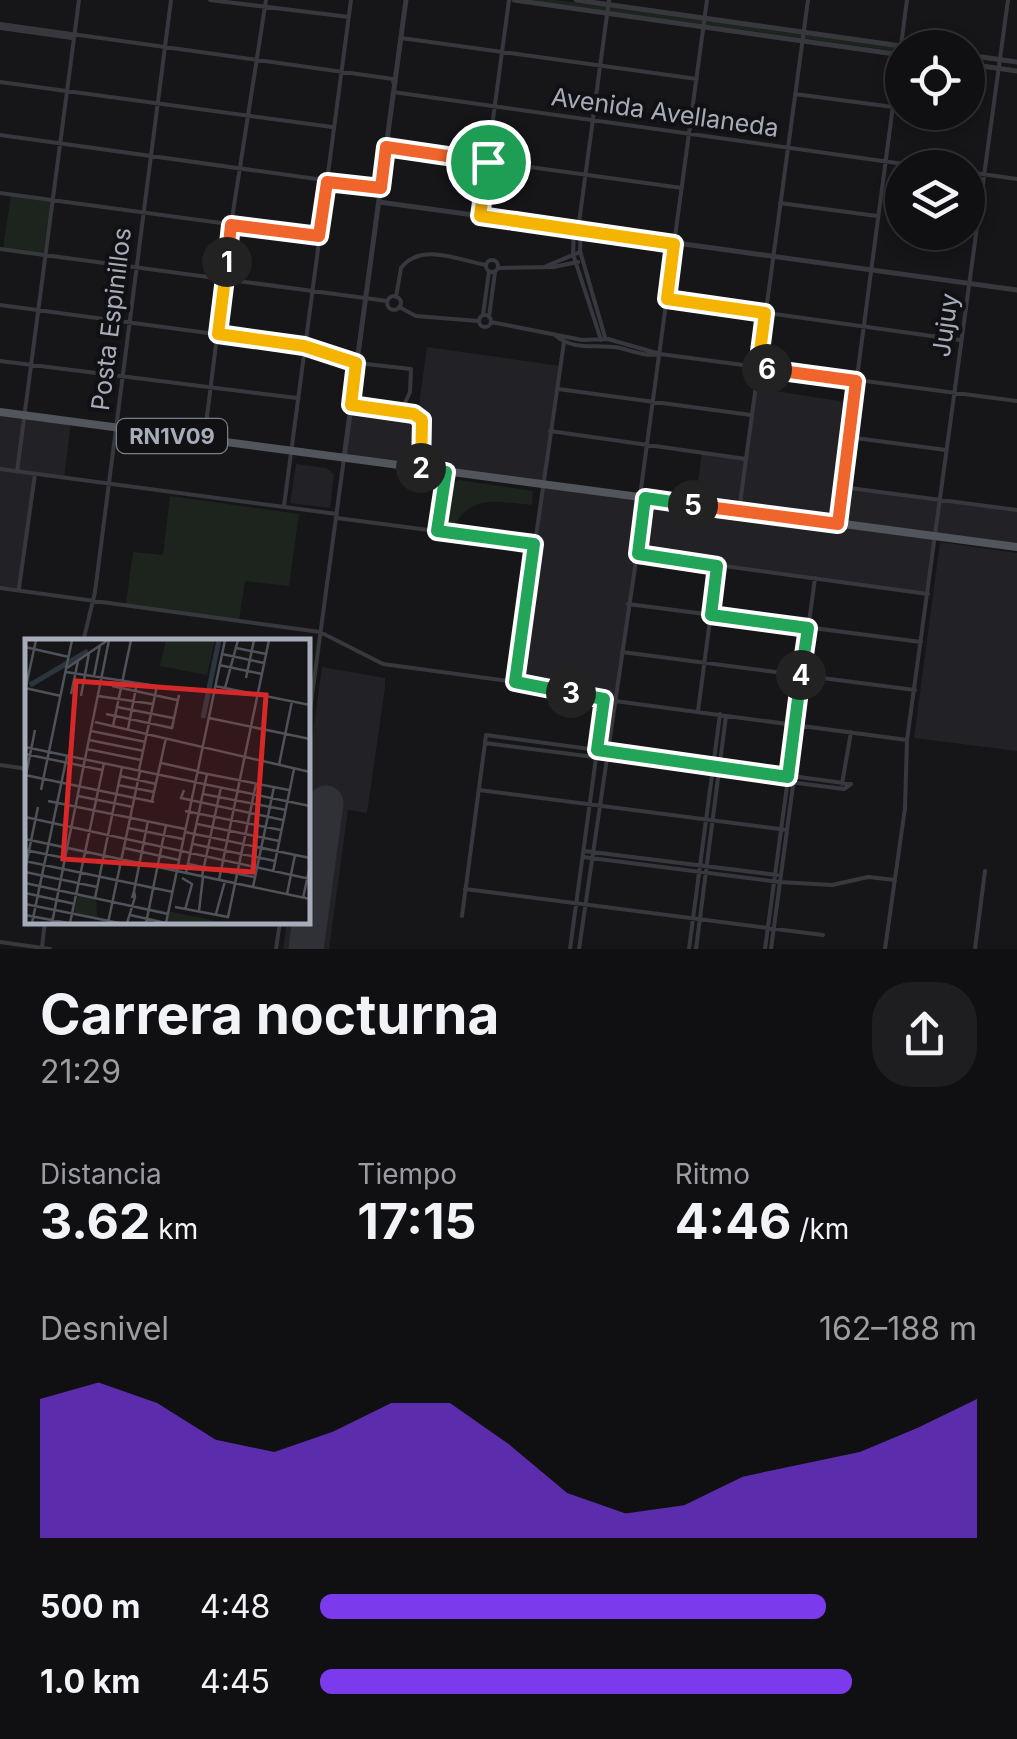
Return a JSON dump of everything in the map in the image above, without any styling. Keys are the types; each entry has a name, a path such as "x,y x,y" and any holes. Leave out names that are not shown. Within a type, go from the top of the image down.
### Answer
{"main road":[{"name":"RN1V09","path":"0,412 1017,547"}],"street":[{"path":"17,472 79,0"},
{"name":"Posta Espinillos","path":"84,639 92,601 171,0"},
{"path":"210,0 349,17"},
{"path":"284,506 351,0"},
{"path":"310,710 406,0"},
{"path":"480,216 512,0 885,53"},
{"path":"576,0 885,44"},
{"path":"579,949 638,554 648,445 707,0"},
{"path":"739,511 808,0"},
{"path":"903,30 907,0"},
{"path":"573,254 608,2"},
{"path":"1007,3 1017,7"},
{"name":"Jujuy","path":"985,160 1007,3"},
{"path":"204,440 246,116 265,4"},
{"path":"0,26 341,74"},
{"path":"401,38 697,79"},
{"path":"985,58 1017,62"},
{"path":"985,66 1017,71"},
{"name":"Avenida Avellaneda","path":"341,74 393,79 394,93 885,161"},
{"path":"0,82 334,127"},
{"path":"795,94 885,107"},
{"path":"0,135 381,188"},
{"path":"386,147 682,188"},
{"path":"838,524 885,161"},
{"path":"985,174 1017,179"},
{"path":"0,194 319,236"},
{"path":"379,202 1017,290"},
{"path":"780,204 878,216"},
{"path":"578,230 579,261 605,347"},
{"path":"0,249 387,302 396,296 401,268 417,255 486,265 494,270 579,261"},
{"name":"Jujuy","path":"885,949 905,808 907,740 973,250"},
{"path":"544,267 580,252"},
{"path":"573,254 579,261"},
{"path":"478,322 484,328 488,318 494,260 486,265"},
{"path":"396,296 399,307"},
{"path":"667,299 960,340"},
{"path":"387,302 391,309 399,307 416,316 478,322 488,318 556,336 603,339 660,354 1017,401"},
{"path":"0,306 304,346 356,363 412,370 410,392 400,412"},
{"path":"556,336 581,347 660,354"},
{"path":"515,682 564,342"},
{"path":"0,361 298,398"},
{"path":"557,389 752,415"},
{"path":"351,405 400,412 422,420 420,468"},
{"path":"550,431 746,459"},
{"path":"848,437 946,450"},
{"path":"0,470 284,506 534,544"},
{"path":"437,531 446,472"},
{"path":"19,590 35,474"},
{"path":"842,487 1017,510"},
{"path":"638,554 928,594"},
{"path":"698,711 717,566"},
{"path":"768,949 815,578"},
{"path":"0,588 320,632 382,664 515,682 615,701 907,740"},
{"path":"628,604 922,642"},
{"path":"622,652 915,690"},
{"path":"570,949 604,699"},
{"path":"692,949 723,714"},
{"path":"462,916 486,735 842,786 851,732"},
{"path":"485,743 596,758 607,755"},
{"path":"0,765 25,769"},
{"path":"478,790 784,829"},
{"path":"584,854 832,885 877,877 895,880"},
{"path":"975,949 985,871"},
{"path":"465,889 822,935"},
{"path":"276,949 280,924"},
{"path":"0,942 50,949"}],"shaded area":[{"path":"529,0 556,0 885,46 885,50"},
{"path":"11,195 51,200 43,255 3,249"},
{"path":"427,347 560,366 543,484 695,504 702,453 746,459 755,388 852,403 843,487 1017,510 1017,547 935,537 925,593 638,555 615,701 515,682 542,484 344,458 351,405 418,412"},
{"path":"0,412 71,422 64,478 36,474 19,590 0,588"},
{"path":"296,464 326,468 334,474 330,508 290,503"},
{"path":"459,480 533,491 532,505 485,502 467,510 452,530 443,528 449,485"},
{"path":"170,496 299,514 289,586 245,581 239,620 126,604 133,552 163,555"},
{"path":"940,542 1017,553 1017,751 914,738"},
{"path":"322,667 385,678 367,813 348,810 329,949 283,949 287,924 310,924 310,754"}],"runway":[{"path":"310,920 326,803"},
{"path":"306,949 309,924"}],"route":[{"path":"386,147 488,162 480,216 674,244 667,299 765,313 758,367 856,381 838,524 645,498 638,554 717,566 711,615 808,628 788,777 597,750 604,699 515,682 534,544 437,531 446,472 420,468 422,420 414,414 351,405 356,363 304,346 218,334 231,225 319,236 327,182 381,188 386,147"}]}
